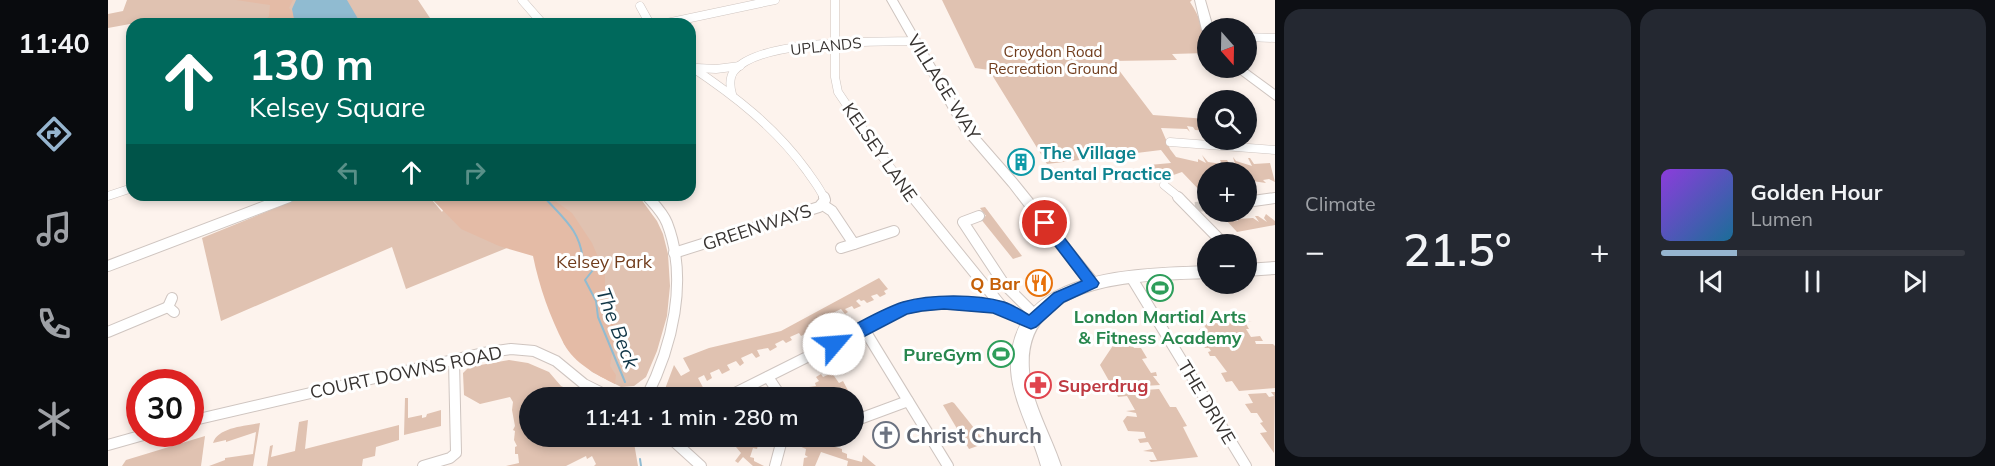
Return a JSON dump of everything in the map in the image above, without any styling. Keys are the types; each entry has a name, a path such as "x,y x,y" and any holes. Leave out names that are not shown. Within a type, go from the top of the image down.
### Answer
{"main road":[{"path":"1200,0 1205,18"},
{"path":"1252,78 1275,96"},
{"path":"1257,269 1275,268"},
{"path":"1051,466 1020,370 1021,344 1033,319 1059,297 1092,283 1131,277 1197,273"}],"street":[{"path":"522,0 538,18"},
{"path":"690,18 775,0"},
{"name":"KELSEY LANE","path":"835,0 835,77 838,92 916,205 1003,308"},
{"name":"VILLAGE WAY","path":"892,0 965,127 1013,183 1092,283"},
{"path":"640,6 647,18"},
{"path":"1257,37 1275,38"},
{"name":"UPLANDS","path":"696,67 716,69 740,66 753,59 784,51 836,43 915,41"},
{"path":"732,94 732,75 740,66"},
{"name":"GREENWAYS","path":"674,253 823,205 825,200 778,133 732,94 696,70"},
{"path":"1170,142 1275,150"},
{"path":"1164,185 1193,208 1215,234"},
{"path":"108,196 126,190"},
{"path":"1257,200 1275,198"},
{"path":"108,266 278,201"},
{"path":"650,201 667,224 674,253 676,295 672,329 651,387"},
{"path":"823,205 832,211 854,243"},
{"path":"979,216 963,222 979,250 1033,319"},
{"path":"841,248 894,231"},
{"name":"THE DRIVE","path":"1131,277 1246,466"},
{"path":"746,387 914,305 956,303 1003,308 1033,319"},
{"path":"108,332 171,306"},
{"path":"864,329 948,466"},
{"name":"COURT DOWNS ROAD","path":"204,418 511,349 534,351 556,361 590,387"},
{"path":"423,466 450,458 456,453 454,360"},
{"path":"768,376 775,387"},
{"path":"864,417 908,401"},
{"path":"108,445 126,440"},
{"path":"680,447 701,466"},
{"path":"775,466 780,447"}],"green space":[{"path":"127,0 418,0 430,18 126,18 126,25 108,28 108,14 123,11"},
{"name":"Croydon Road Recreation Ground","path":"942,0 1192,0 1190,2 1198,18 1197,53 1172,54 1177,60 1112,61 1153,115 1197,118 1197,130 1187,126 1190,132 1187,129 1161,128 1176,157 1198,162 1197,188 1182,172 1162,179 1149,165 1171,163 1161,150 1047,164 989,70 975,68"},
{"name":"Croydon Road Recreation Ground","path":"1270,163 1275,182 1269,179 1263,180 1266,183 1257,182 1257,164"},
{"name":"Kelsey Park","path":"292,201 433,201 442,212 448,201 642,201 657,221 668,254 670,286 667,316 657,351 646,377 634,386 621,387 592,372 564,344 529,239 406,289 392,247 221,321 202,238"},
{"path":"985,207 1022,256 1013,259 980,218 986,216 980,208"},
{"path":"1266,214 1275,221 1275,225 1237,232 1228,222 1259,222 1258,216 1267,222 1264,218"},
{"path":"879,278 888,289 884,291 886,294 880,297 877,294 871,296 874,300 867,303 859,299 856,301 861,306 845,309 848,312 845,314 841,309 816,321 820,327 816,329 811,323 808,325 810,328 806,330 807,333 801,336 799,333 790,337 792,340 786,343 783,340 775,344 777,347 770,351 768,348 757,350 760,356 756,358 752,353 741,358 744,363 740,366 736,361 727,365 730,370 722,374 719,369 710,373 712,378 707,381 704,375 698,378 703,387 666,387 674,365 681,376 690,371 683,358 709,348 781,331"},
{"path":"1252,321 1245,322 1249,329 1246,329 1251,337 1260,336 1263,341 1255,341 1256,344 1275,346 1275,388 1239,391 1232,381 1226,382 1221,373 1227,372 1215,356 1210,356 1208,352 1211,351 1205,348 1200,340 1208,339 1199,329 1206,328 1203,324"},
{"path":"1126,334 1134,348 1141,348 1147,358 1142,359 1151,373 1156,372 1157,376 1153,376 1160,385 1113,388 1100,365 1118,338"},
{"path":"509,360 528,363 549,372 563,387 519,387 519,447 635,447 638,466 594,466 596,464 592,456 587,459 586,456 566,466 506,466 519,463 518,454 515,454 517,446 513,430 515,426 513,402 510,397 480,404 464,395 463,373 469,367"},
{"path":"832,373 839,383 843,381 846,387 809,387 816,386 815,383 819,381 816,377 821,374 823,377"},
{"path":"1159,389 1170,407 1176,407 1187,426 1183,427 1198,457 1151,462 1149,460 1157,460 1153,452 1143,451 1152,449 1148,442 1140,443 1138,439 1146,438 1144,432 1128,431 1123,421 1127,416 1137,417 1136,413 1126,411 1135,410 1127,396 1118,397 1116,392"},
{"path":"1271,392 1275,392 1274,453 1260,433 1267,432 1260,423 1263,422 1257,413 1251,413 1245,404 1253,403 1248,394 1266,393 1269,397 1274,396"},
{"path":"405,398 408,398 408,418 422,415 422,418 441,410 441,426 404,435"},
{"path":"952,402 986,443 969,449 943,405"},
{"path":"308,420 305,449 399,425 399,440 376,447 375,456 363,459 362,466 267,466 270,446 273,445 271,457 295,451 299,422"},
{"path":"260,423 253,466 209,466 225,458 253,454 256,432 226,442 226,440 213,443 226,430"},
{"path":"169,447 204,447 201,466 122,466 126,460"},
{"path":"736,447 758,447 757,449 753,448 750,457 764,466 753,466 743,457 738,463 735,461 741,453"},
{"path":"801,447 836,447 847,454 847,458 862,462 863,455 876,466 847,466 848,461 821,452 815,466 803,466 804,458 808,457 805,455 806,449"}],"shaded area":[{"path":"236,0 293,0 289,8 294,18 267,18 270,5"},
{"path":"434,201 555,201 572,213 592,243 605,273 605,288 616,329 610,366 616,375 615,384 586,368 568,351 550,312 538,279 533,256 499,246 461,229"}],"water":[{"path":"296,0 347,0 358,18 294,18 292,9"}],"waterway":[{"name":"The Beck","path":"548,201 570,226 579,242 583,262 593,270 585,280 596,301 598,317 625,382"},
{"name":"The Beck","path":"640,459 641,466"}],"place":[{"name":"The Village Dental Practice","path":"1021,162"},
{"name":"Q Bar","path":"1039,283"},
{"name":"London Martial Arts & Fitness Academy","path":"1160,288"},
{"name":"PureGym","path":"1001,354"},
{"name":"Superdrug","path":"1038,385"},
{"name":"Christ Church","path":"886,435"}],"route":[{"path":"834,344 905,308 922,304 993,306 1003,308 1031,323 1059,297 1092,283 1045,223"}]}
